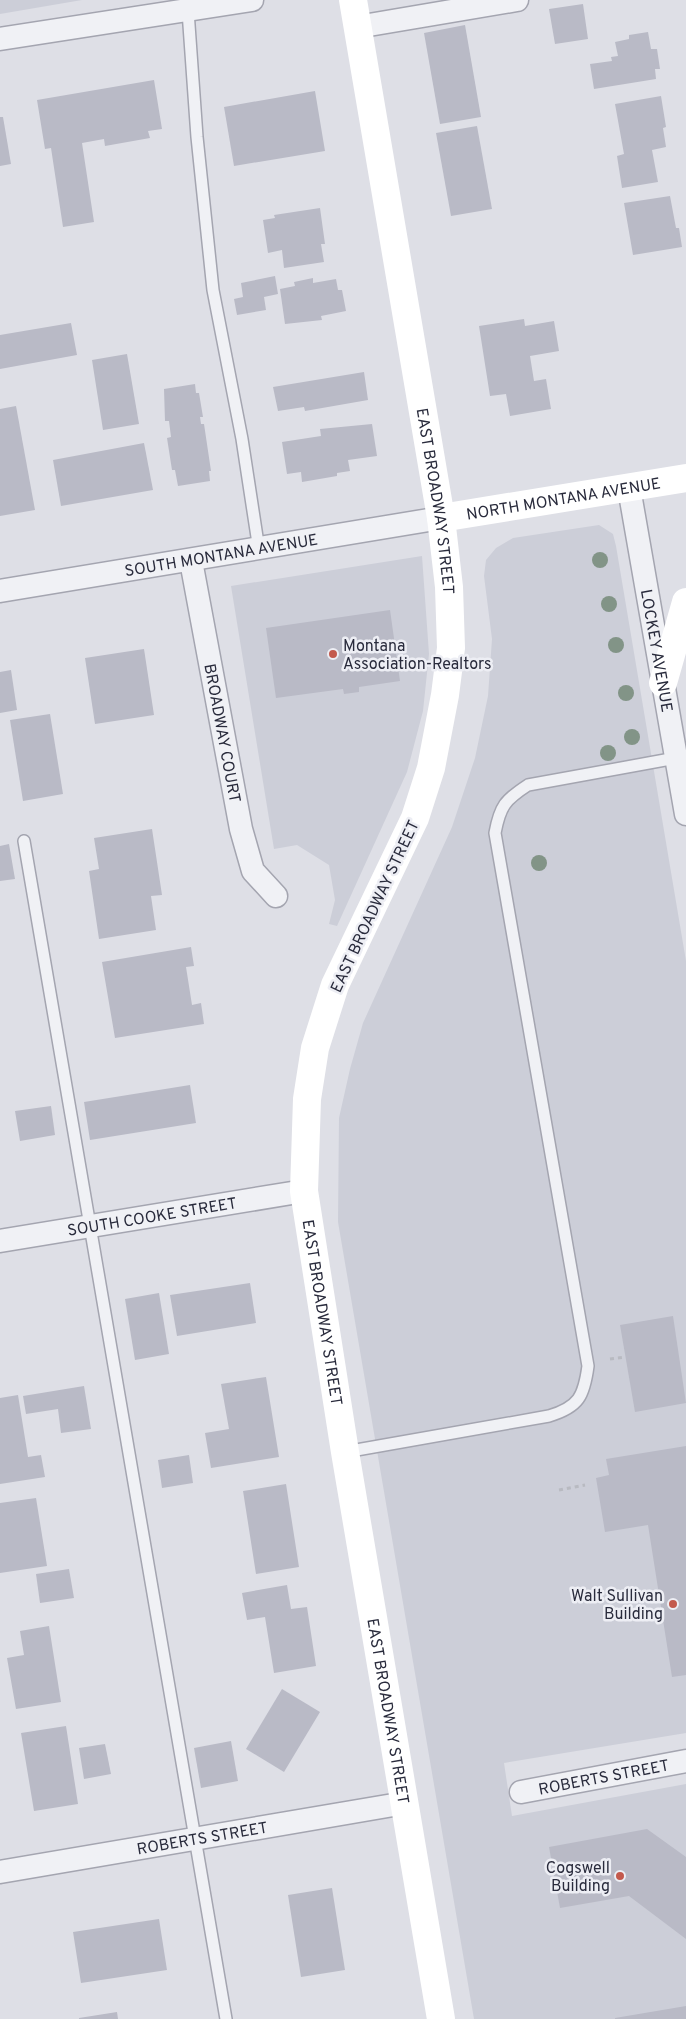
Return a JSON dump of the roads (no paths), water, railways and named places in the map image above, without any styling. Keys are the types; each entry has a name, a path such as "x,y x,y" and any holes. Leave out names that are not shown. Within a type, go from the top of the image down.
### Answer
{"street":[{"path":"0,40 252,0"},
{"name":"EAST BROADWAY STREET","path":"353,0 441,518 448,587 451,648 445,695 431,768 415,818 335,985 316,1048 307,1099 304,1191 345,1452 441,2019"},
{"path":"357,28 517,0"},
{"name":"NORTH MONTANA AVENUE","path":"441,518 686,478"},
{"name":"LOCKEY AVENUE","path":"629,488 686,814"},
{"name":"SOUTH MONTANA AVENUE","path":"0,591 258,550 441,518"},
{"name":"BROADWAY COURT","path":"191,561 241,829 252,871 276,896"},
{"path":"663,683 686,602"},
{"name":"SOUTH COOKE STREET","path":"0,1242 304,1191"},
{"name":"ROBERTS STREET","path":"521,1792 686,1761"},
{"name":"ROBERTS STREET","path":"0,1872 405,1803"}],"lane":[{"path":"188,11 197,137 213,290 242,440 258,550"},
{"path":"345,1452 549,1416 567,1411 579,1399 585,1388 588,1366 495,833 499,811 510,796 528,784 676,758"},
{"path":"24,841 226,2019"}],"place":[{"name":"Montana Association-Realtors","path":"333,654"},
{"name":"Walt Sullivan Building","path":"673,1604"},
{"name":"Cogswell Building","path":"620,1876"}]}
